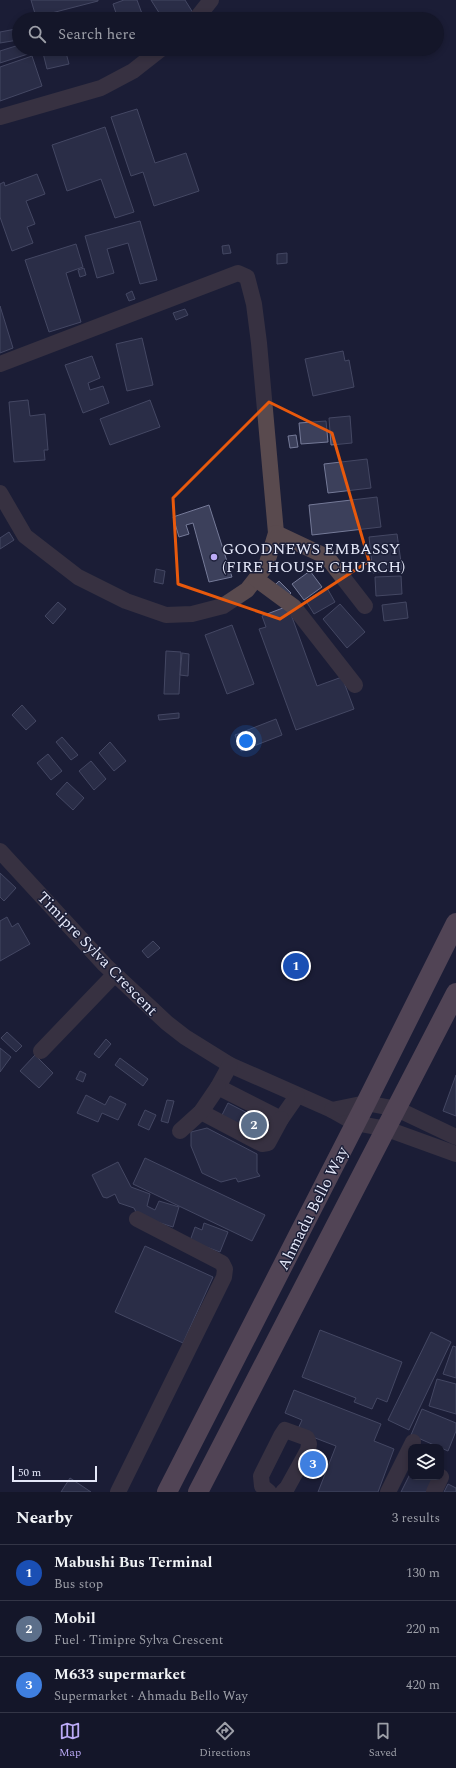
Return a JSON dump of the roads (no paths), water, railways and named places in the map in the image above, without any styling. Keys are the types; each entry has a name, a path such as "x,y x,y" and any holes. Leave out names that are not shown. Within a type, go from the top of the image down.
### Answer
{"main road":[{"name":"Ahmadu Bello Way","path":"167,1492 366,1103 456,923"},
{"name":"Ahmadu Bello Way","path":"198,1492 456,993"}],"street":[{"path":"202,12 211,0"},
{"path":"0,117 101,88 133,71 152,56"},
{"path":"0,364 238,273 247,277 254,304 259,343 276,534 266,566 247,590 223,606 192,614 166,615 126,601 78,577 25,536 0,493"},
{"path":"276,534 327,557 365,606"},
{"path":"256,579 294,607 355,685"},
{"name":"Timipre Sylva Crescent","path":"0,851 114,975 185,1037 230,1065 297,1096 332,1110 355,1123 387,1129 456,1154"},
{"path":"41,1051 114,975"},
{"path":"180,1131 201,1112 218,1087 230,1065"},
{"path":"218,1087 282,1119"},
{"path":"201,1112 262,1144 268,1144 297,1096"},
{"path":"332,1110 366,1103 397,1109 456,1137"},
{"path":"118,1492 224,1277 225,1269 222,1263 136,1219"},
{"path":"270,1492 262,1486 262,1476 281,1436 285,1430 289,1430 307,1438 309,1444 301,1463 283,1492"},
{"path":"388,1492 413,1442"},
{"path":"434,1492 439,1480"}],"place":[{"name":"GOODNEWS EMBASSY (FIRE HOUSE CHURCH)","path":"214,557"},
{"name":"Mabushi Bus Terminal","path":"296,966"},
{"name":"Mobil","path":"254,1125"},
{"name":"M633 supermarket","path":"313,1464"}]}
